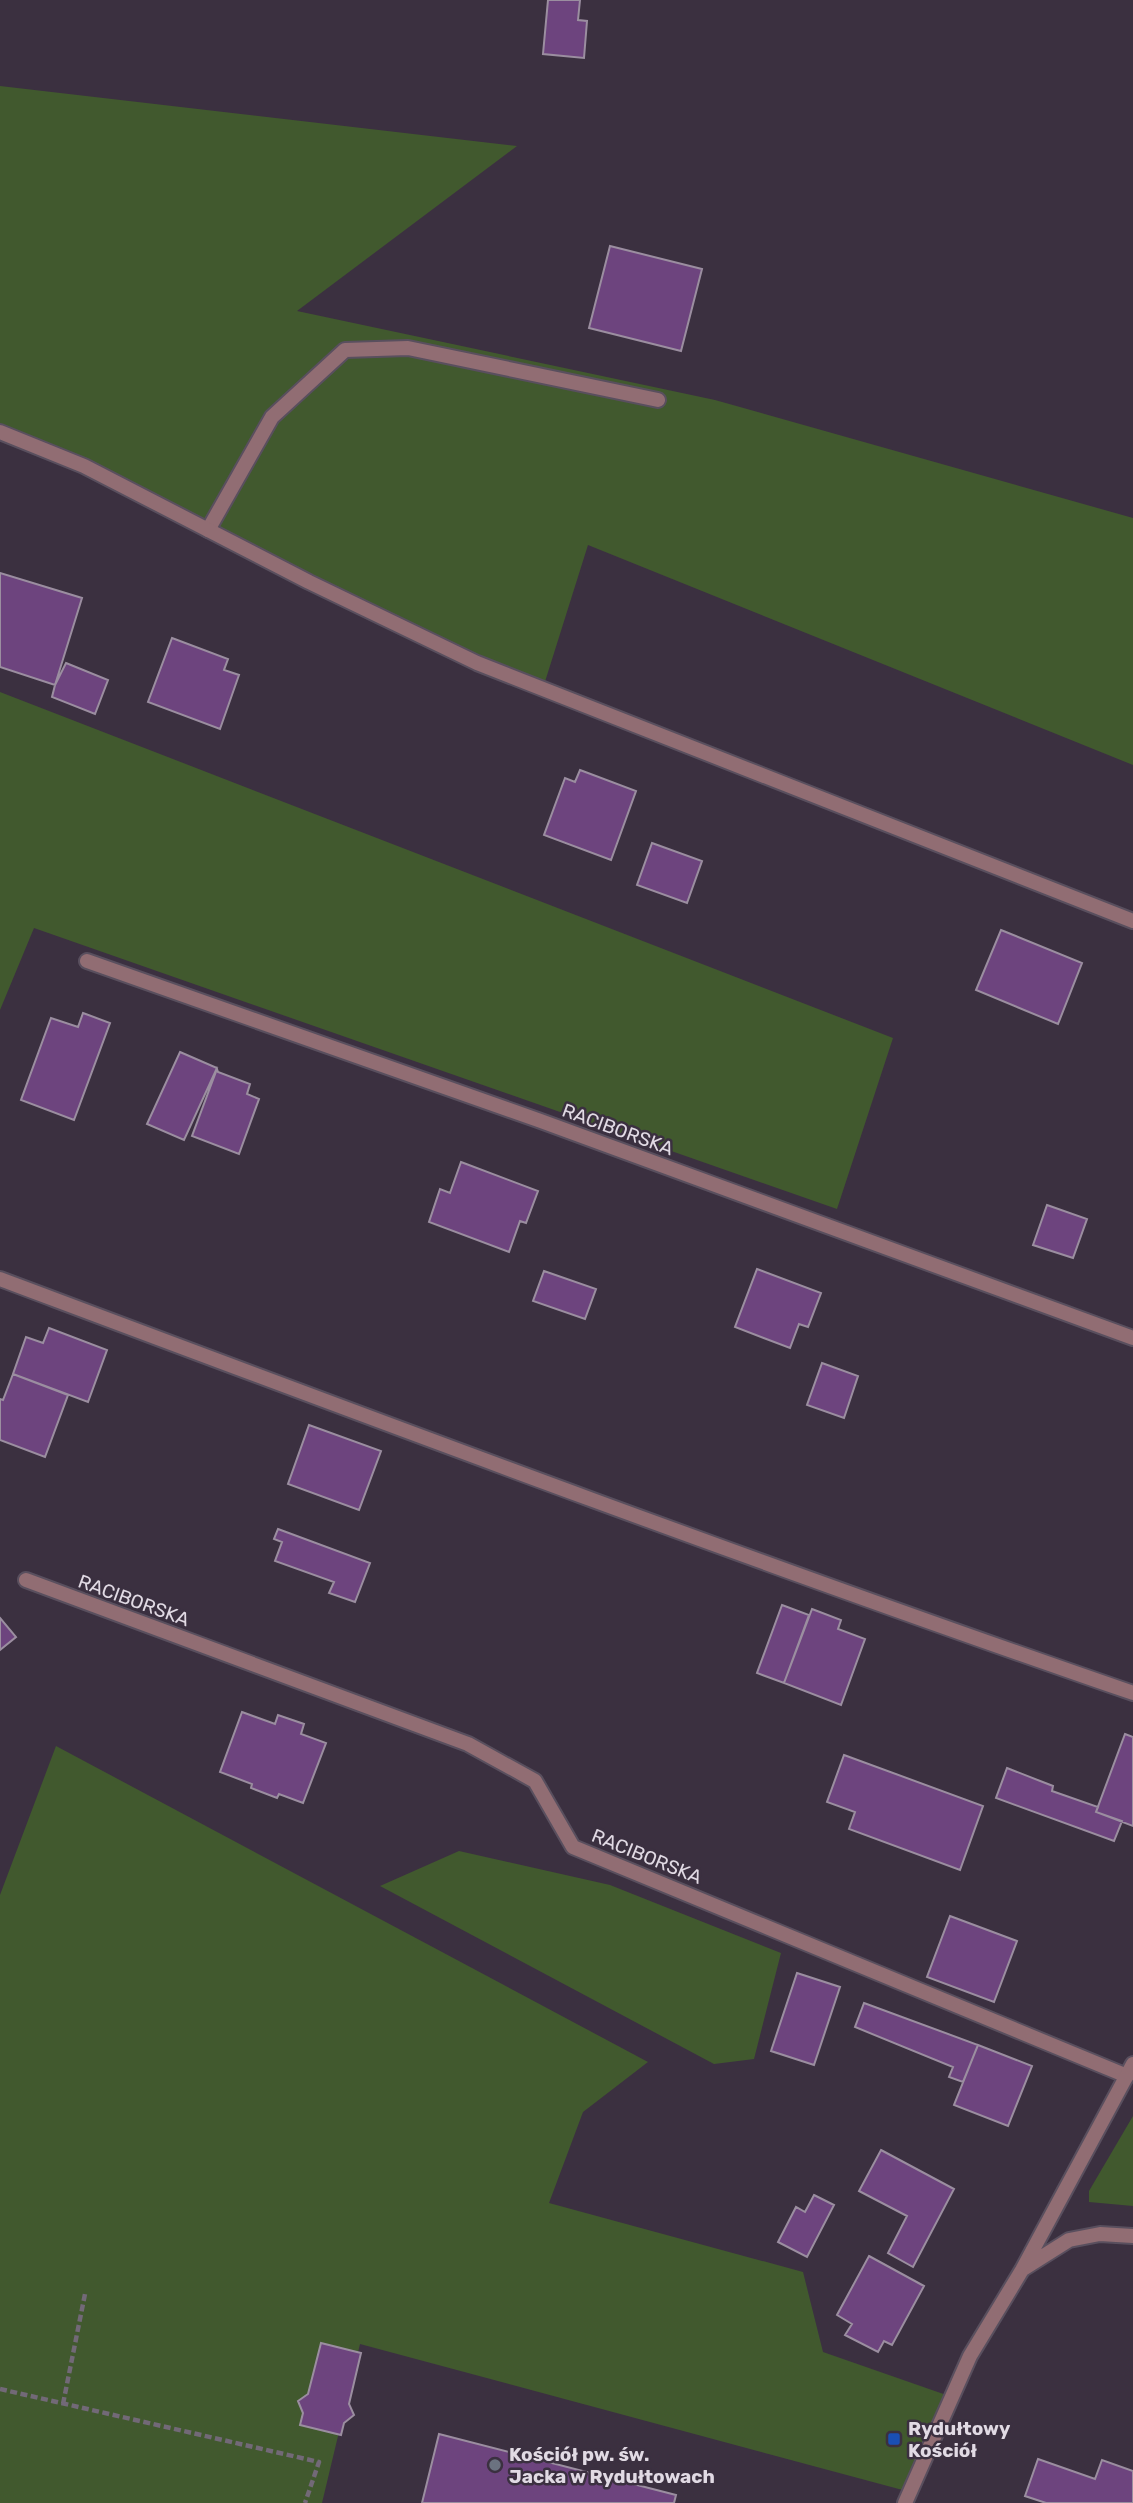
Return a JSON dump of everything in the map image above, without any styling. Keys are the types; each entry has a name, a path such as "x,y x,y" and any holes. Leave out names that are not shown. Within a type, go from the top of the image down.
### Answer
{"street":[{"path":"208,530 272,417 345,350 408,348 658,400"},
{"path":"0,432 84,466 477,663 1133,921"},
{"name":"RACIBORSKA","path":"87,961 538,1120 1133,1338"},
{"path":"0,1279 949,1630 1133,1693"},
{"name":"RACIBORSKA","path":"26,1580 468,1744 535,1781 573,1847 1130,2070 1022,2270 970,2356 905,2503"},
{"name":"RACIBORSKA","path":"1022,2270 1069,2240 1100,2234 1133,2236"}],"path":[{"path":"63,2404 85,2294"},
{"path":"0,2389 318,2462 305,2503"}],"green space":[{"path":"0,86 517,146 297,311 715,400 1133,518 1133,765 588,545 543,688 123,486 0,436"},
{"path":"0,692 893,1038 837,1209 34,928 0,1010"},
{"path":"56,1746 648,2062 583,2112 549,2203 803,2272 823,2352 952,2397 910,2492 360,2344 322,2503 0,2503 0,1895"},
{"path":"459,1851 610,1885 781,1953 754,2059 714,2064 380,1886"},
{"path":"1133,2116 1133,2206 1089,2202 1089,2191"}],"building":[{"path":"548,0 580,0 578,20 587,21 584,58 543,54"},
{"path":"610,246 702,269 681,351 589,328"},
{"path":"0,573 82,598 55,685 0,667"},
{"path":"172,638 228,659 224,670 239,675 220,729 148,702"},
{"path":"66,663 108,680 95,714 52,697"},
{"path":"580,770 636,791 611,860 544,835 565,778 575,782"},
{"path":"652,843 702,861 687,903 637,885"},
{"path":"1001,930 1082,963 1058,1024 976,990"},
{"path":"83,1013 110,1023 74,1120 21,1100 51,1018 78,1027"},
{"path":"180,1052 217,1068 184,1140 147,1124"},
{"path":"217,1069 218,1072 250,1084 247,1094 259,1099 239,1154 192,1136"},
{"path":"461,1162 538,1191 526,1223 520,1221 509,1252 429,1222 440,1189 450,1193"},
{"path":"1047,1205 1087,1219 1073,1258 1033,1245"},
{"path":"757,1269 821,1293 808,1327 799,1324 790,1348 735,1327"},
{"path":"544,1271 596,1289 585,1319 533,1301"},
{"path":"49,1328 107,1350 88,1402 13,1374 26,1337 43,1343"},
{"path":"822,1363 858,1376 844,1418 807,1405"},
{"path":"13,1374 68,1395 45,1457 0,1440 0,1399 3,1400"},
{"path":"309,1425 381,1451 359,1510 288,1484"},
{"path":"278,1529 370,1563 355,1602 329,1593 334,1582 275,1561 282,1542 274,1539"},
{"path":"782,1605 809,1615 784,1683 757,1673"},
{"path":"812,1609 841,1620 838,1629 865,1639 841,1705 784,1683"},
{"path":"0,1618 16,1637 0,1650"},
{"path":"242,1712 275,1724 278,1715 304,1724 301,1734 326,1743 303,1803 279,1794 277,1798 251,1788 252,1784 220,1772"},
{"path":"1125,1734 1133,1737 1133,1826 1096,1812"},
{"path":"844,1755 983,1806 960,1870 849,1829 855,1812 827,1802"},
{"path":"1007,1768 1053,1786 1052,1791 1098,1807 1096,1812 1122,1821 1114,1841 996,1798"},
{"path":"950,1916 1017,1941 994,2002 927,1977"},
{"path":"797,1973 840,1987 814,2065 771,2051"},
{"path":"864,2003 978,2045 963,2082 949,2077 953,2067 855,2027"},
{"path":"978,2045 1032,2066 1008,2126 954,2105"},
{"path":"881,2150 954,2189 913,2267 888,2253 907,2216 859,2191"},
{"path":"814,2195 834,2205 807,2257 778,2242 796,2207 805,2212"},
{"path":"869,2256 924,2286 892,2345 884,2341 878,2352 845,2335 852,2324 837,2315"},
{"path":"321,2343 361,2353 349,2404 354,2415 344,2423 341,2435 300,2425 303,2413 298,2401 308,2394"},
{"name":"Kościół pw. św. Jacka w Rydułtowach","path":"439,2434 676,2495 674,2503 422,2503"},
{"path":"1038,2459 1095,2479 1102,2460 1133,2471 1133,2503 1046,2503 1025,2496"}],"place":[{"name":"Rydułtowy Kościół","path":"894,2439"},
{"name":"Kościół pw. św. Jacka w Rydułtowach","path":"495,2465"}]}
